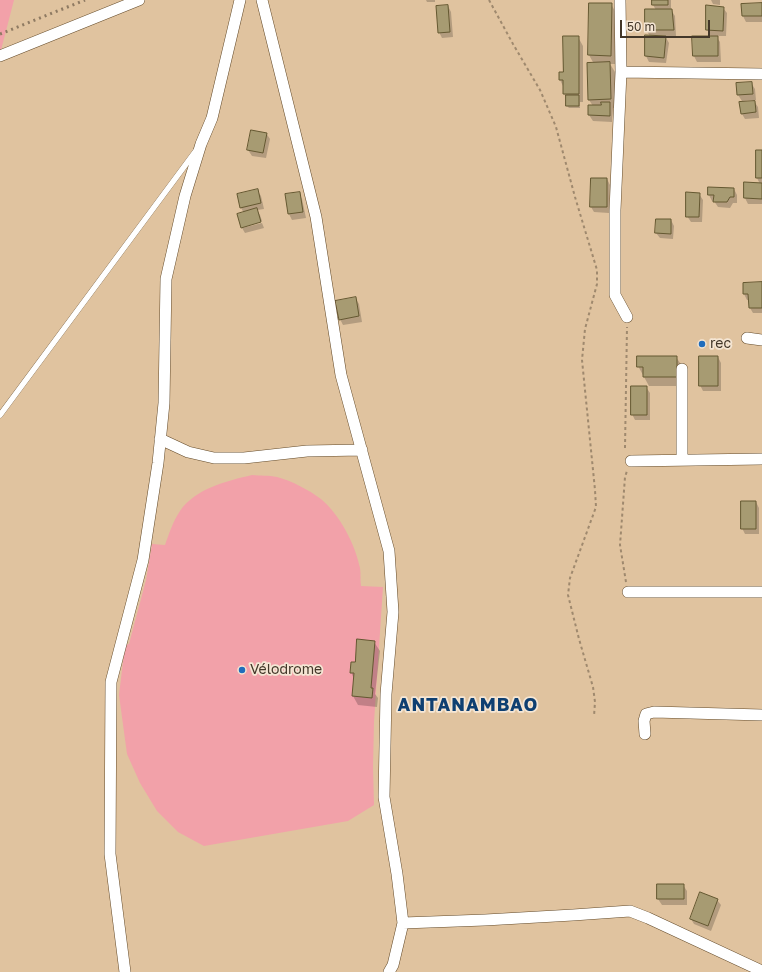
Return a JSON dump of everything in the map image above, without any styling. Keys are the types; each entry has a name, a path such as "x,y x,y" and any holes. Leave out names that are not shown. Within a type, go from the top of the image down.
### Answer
{"street":[{"path":"0,56 139,0"},
{"path":"125,972 110,854 111,682 143,560 158,463 164,403 166,279 185,196 201,144 212,118 240,0"},
{"path":"262,0 316,217 342,374 389,551 394,612 386,694 384,797 397,874 403,923 393,965 389,972"},
{"path":"620,0 621,72 615,210 615,295 627,316"},
{"path":"621,72 762,74"},
{"path":"747,338 762,340"},
{"path":"682,369 682,460"},
{"path":"160,439 188,452 214,458 244,458 307,451 362,450"},
{"path":"631,461 762,459"},
{"path":"628,592 762,592"},
{"path":"645,734 644,721 646,714 654,712 762,715"},
{"path":"403,923 485,920 630,911 648,918 757,971"}],"lane":[{"path":"0,415 201,144"}],"path":[{"path":"489,0 540,90 556,126 597,270 597,284 585,329 582,360 596,490 596,507 570,578 568,595 593,687 595,702 594,716"},
{"path":"625,448 627,316"},
{"path":"628,592 620,545 625,477 631,461"}],"shaded area":[{"path":"0,0 14,0 0,54"},
{"path":"252,475 271,476 289,481 321,499 334,513 346,530 358,559 361,586 383,587 374,722 374,805 348,821 204,846 178,832 157,811 140,783 127,754 119,695 125,645 129,644 146,580 152,544 165,545 171,528 180,511 194,497 203,491 222,483"}],"building":[{"path":"652,0 668,0 668,5 652,5"},
{"path":"589,3 612,3 611,56 588,55"},
{"path":"762,3 762,16 742,16 741,4"},
{"path":"448,5 450,32 438,33 436,6"},
{"path":"706,5 724,7 723,31 706,30"},
{"path":"645,9 672,9 674,30 645,30"},
{"path":"645,35 666,36 664,58 645,56"},
{"path":"563,36 579,36 579,94 563,94 563,80 559,80 559,72 563,72"},
{"path":"692,36 718,36 718,56 693,56"},
{"path":"610,62 611,99 588,100 587,63"},
{"path":"752,82 753,94 737,95 736,83"},
{"path":"566,95 579,95 579,106 566,106"},
{"path":"755,101 756,112 741,114 739,102"},
{"path":"601,102 610,102 610,116 588,115 588,105 601,105"},
{"path":"251,130 267,133 263,153 247,150"},
{"path":"756,150 762,150 762,178 756,178"},
{"path":"591,178 607,178 607,207 590,207"},
{"path":"744,182 762,183 762,199 744,198"},
{"path":"708,187 734,188 734,197 730,197 727,202 713,202 714,195 708,195"},
{"path":"258,189 261,203 240,208 237,194"},
{"path":"300,192 303,212 288,214 285,194"},
{"path":"686,192 700,193 699,217 686,217"},
{"path":"257,208 261,222 241,228 237,214"},
{"path":"656,219 671,219 671,234 655,233"},
{"path":"762,282 762,308 749,308 748,294 743,294 743,283"},
{"path":"356,297 359,316 339,320 335,301"},
{"path":"637,356 677,356 677,377 643,377 643,367 637,367"},
{"path":"699,356 718,356 718,386 699,386"},
{"path":"631,386 647,386 647,415 631,415"},
{"path":"741,501 756,501 756,529 741,529"},
{"path":"357,639 375,641 371,688 373,688 372,698 352,696 354,673 350,673 351,662 355,662"},
{"path":"657,884 684,884 684,899 657,899"},
{"path":"700,892 718,899 708,926 690,919"}],"railway":[{"path":"0,34 85,0"}],"place":[{"name":"rec","path":"702,344"},
{"name":"Vélodrome","path":"242,670"}],"district":[{"name":"ANTANAMBAO","path":"468,705"}]}
